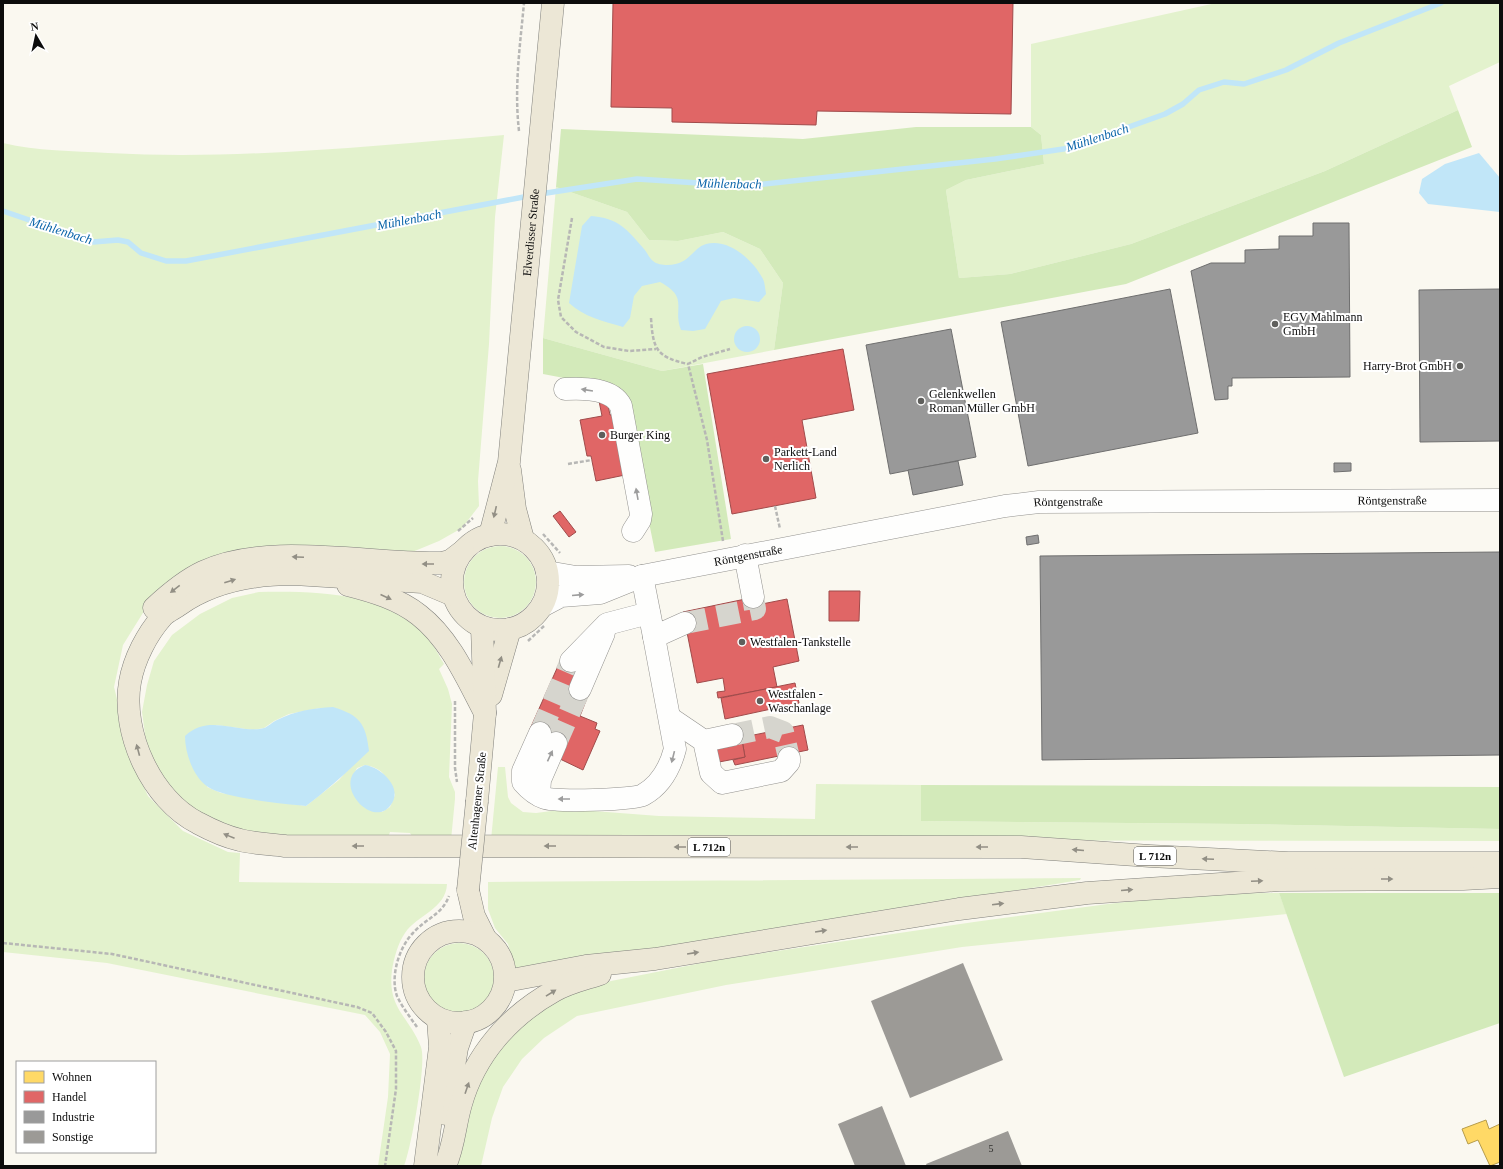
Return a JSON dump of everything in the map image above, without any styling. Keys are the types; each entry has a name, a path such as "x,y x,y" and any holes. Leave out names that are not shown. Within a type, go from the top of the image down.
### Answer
{"main road":[{"name":"Elverdisser Straße","path":"490,535 509,462 553,3"},
{"name":"Elverdisser Straße","path":"509,462 515,509 523,539"},
{"path":"116,675 135,632 150,612 183,583 204,571 250,559 281,556 442,563 450,560 479,538 490,535 507,534 523,539 541,557 547,572 547,592 542,606 530,620 510,629 498,630 482,627 466,616 456,604 453,595 452,577 454,566 463,551"},
{"name":"L 712n","path":"294,574 277,574 232,580 193,595 163,616 142,646 130,682 130,720 141,759 166,799 197,823 240,840 285,846 1021,847 1150,856 1288,863 1500,863"},
{"path":"294,574 422,582 453,595"},
{"path":"294,574 372,591 418,614 439,634 457,662 485,713"},
{"path":"482,627 485,713"},
{"path":"485,713 510,629"},
{"name":"Altenhagener Straße","path":"446,932 459,915 468,890 485,713"},
{"path":"506,981 586,966 655,959 959,909 1087,893 1279,880 1463,879 1500,877"},
{"name":"Altenhagener Straße","path":"468,890 474,916 485,938"},
{"path":"446,932 470,932 485,938 496,949 504,964 506,981 502,996 492,1010 475,1021 455,1023 438,1019 427,1011 418,1000 413,988 414,966 422,948 436,936 446,932"},
{"path":"445,1166 461,1103 471,1075 481,1056 494,1040 519,1015 554,990 598,975 655,959"},
{"path":"425,1166 440,1047 438,1019"},
{"path":"437,1166 457,1048 466,1022"}],"street":[{"path":"565,389 577,389 611,394 618,399 621,406 641,514 640,520 633,531"},
{"name":"Röntgenstraße","path":"547,572 576,577 642,576 1005,506 1039,502 1500,500"},
{"path":"736,557 753,598"},
{"name":"Röntgenstraße","path":"542,606 561,596 600,593 642,576"},
{"path":"548,738 523,771 523,782 531,791 546,799 626,799 642,795 660,782 671,764 675,749 642,576"},
{"path":"571,661 607,624 650,613"},
{"path":"654,637 685,623"},
{"path":"580,689 607,624"},
{"path":"670,718 704,741 711,773 722,783 781,771 789,762 789,758"},
{"path":"704,741 732,735"}],"path":[{"path":"520,138 516,107 518,60 524,3"},
{"path":"572,218 558,300 561,317 576,332 604,347 628,351 656,349 672,360 688,364 702,357 730,349"},
{"path":"651,318 652,335 656,349"},
{"path":"688,364 736,557"},
{"path":"568,464 592,460"},
{"path":"454,699 456,716 455,768 458,784"},
{"path":"3,943 112,954 357,1007 372,1013 386,1032 396,1051 396,1089 385,1166"}],"green space":[{"path":"1216,3 1500,3 1500,62 1449,86 1458,110 1325,171 1131,244 1010,274 959,278 946,190 966,180 1044,164 1041,135 1031,127 1031,44"},
{"path":"1458,110 1472,147 1126,284 774,350 783,283 760,249 723,232 678,241 649,240 627,212 556,187 561,129 803,139 916,127 1031,127 1041,135 1044,164 966,180 946,190 959,278 1010,274 1131,244 1325,171"},
{"path":"504,135 495,217 489,344 478,481 479,506 462,528 439,541 405,555 146,608 123,645 114,687 134,766 148,796 183,831 228,852 240,853 239,882 447,884 442,900 416,921 405,933 398,946 394,961 391,983 393,994 400,1012 411,1027 421,1047 422,1070 414,1125 404,1166 378,1166 388,1097 390,1054 380,1032 365,1015 107,963 3,952 3,143 29,148 68,151 158,155 207,155 306,151"},
{"path":"556,187 627,212 649,240 678,241 723,232 760,249 783,283 774,350 662,371 543,338"},
{"path":"543,338 662,371 703,364 731,539 655,552 622,389 543,374"},
{"path":"500,546 520,552 530,562 536,582 530,602 520,612 500,618 480,612 470,602 464,582 470,562 480,552"},
{"path":"259,592 304,592 350,597 392,611 411,623 428,638 444,664 439,669 448,689 452,704 449,777 455,792 455,799 451,840 415,841 410,833 390,832 387,841 242,834 194,813 158,774 146,742 142,712 147,685 154,661 172,635 200,614 232,598","holes":["320,708 352,765 339,780 306,806 221,793 207,787 216,725 253,730 264,728 274,721 289,714","365,765 371,766 381,772 387,779 395,795 390,807 382,812 352,778 357,768"]},
{"path":"498,767 505,767 508,797 511,803 523,812 536,813 567,809 659,816 815,819 816,784 921,785 921,821 1241,824 1500,829 1500,841 491,840"},
{"path":"921,785 1500,787 1500,829 1241,824 921,821"},
{"path":"1081,878 1080,880 515,972 508,944 495,928 488,909 488,882"},
{"path":"1279,893 1287,914 962,947 726,985 577,1016 544,1038 522,1059 503,1087 492,1118 481,1166 454,1166 480,1074 534,1010 566,994 611,981 717,960 974,922 1108,904 1198,894"},
{"path":"1279,893 1500,893 1500,1023 1344,1077"},
{"path":"452,943 466,943 479,949 488,958 494,971 492,991 484,1003 466,1013 452,1013 439,1007 430,998 424,985 424,971 430,958 439,949"}],"water":[{"path":"1479,153 1500,178 1500,212 1428,204 1419,193 1422,179 1445,164"},
{"path":"591,216 608,219 627,230 652,260 660,264 667,265 681,262 701,246 706,244 715,243 732,247 747,258 759,272 764,281 766,294 759,302 734,298 721,301 705,329 693,331 681,330 678,315 678,304 675,293 660,282 642,286 634,296 630,318 623,327 587,315 569,303 582,226"},
{"path":"747,326 756,330 760,339 756,348 747,352 738,348 734,339 738,330"},
{"path":"333,707 349,713 360,722 366,733 369,751 331,786 306,806 255,800 216,791 208,787 198,777 188,757 185,736 199,727 221,725 246,729 259,729 297,712"},
{"path":"365,765 384,774 393,786 395,793 394,799 390,806 382,812 373,812 364,807 356,800 352,790 351,781 355,772"}],"building: Wohnen":[{"path":"1486,1120 1489,1129 1500,1124 1500,1162 1490,1166 1478,1140 1468,1144 1462,1129"}],"building: Handel":[{"path":"613,3 1013,3 1011,114 817,111 816,125 672,122 672,108 611,107"},
{"name":"Parkett-Land Nerlich","path":"843,349 854,410 802,420 816,498 732,514 707,374"},
{"name":"Burger King","path":"607,400 610,415 616,414 625,475 596,481 591,456 587,456 580,420 602,416 599,401"},
{"path":"560,511 576,532 569,537 553,516"},
{"path":"829,591 860,591 859,621 829,621"},
{"name":"Westfalen-Tankstelle","path":"755,597 757,605 787,599 799,661 773,667 777,687 718,698 717,692 725,691 723,678 697,683 683,612"},
{"path":"562,657 580,665 589,693 580,716 597,723 595,729 600,731 583,770 560,759 530,729"},
{"name":"Westfalen - Waschanlage","path":"795,683 799,703 725,719 721,698"},
{"path":"803,725 808,750 735,765 733,760 745,757 742,740 730,743 729,740"},
{"path":"742,740 745,757 719,762 716,746"}],"building: Industrie":[{"name":"EGV Mahlmann GmbH","path":"1313,223 1349,223 1350,377 1232,378 1232,386 1228,386 1228,399 1215,400 1191,271 1211,263 1245,263 1245,250 1279,249 1279,236 1313,236"},
{"path":"1170,289 1198,433 1028,466 1001,322"},
{"name":"Harry-Brot GmbH","path":"1500,289 1500,441 1420,442 1419,290"},
{"name":"Gelenkwellen Roman Müller GmbH","path":"951,329 976,457 890,474 866,345"},
{"path":"958,461 963,485 913,495 908,470"},
{"path":"1334,463 1351,463 1351,471 1334,472"},
{"path":"1038,535 1039,543 1027,545 1026,537"},
{"path":"1500,552 1500,755 1042,760 1040,556"}],"building: Sonstige":[{"path":"963,963 1003,1060 910,1098 871,1001"},
{"path":"882,1106 906,1166 855,1166 838,1124"},
{"path":"1008,1131 1022,1166 927,1166 926,1164"}],"waterway":[{"name":"Mühlenbach","path":"540,194 637,179 745,186 995,159 1070,148 1165,114 1183,104 1199,90 1224,82 1244,84 1286,70 1339,43 1441,3"},
{"name":"Mühlenbach","path":"3,211 93,242 118,240 128,242 141,253 166,261 186,261 529,196"}],"tunnel":[{"path":"685,623 755,609 753,597"},
{"path":"540,733 571,661"},
{"path":"556,743 580,689"},
{"path":"732,735 770,727 783,732 789,758"}],"place":[{"name":"EGV Mahlmann GmbH","path":"1275,324"},
{"name":"Harry-Brot GmbH","path":"1460,366"},
{"name":"Gelenkwellen Roman Müller GmbH","path":"921,401"},
{"name":"Burger King","path":"602,435"},
{"name":"Parkett-Land Nerlich","path":"766,459"},
{"name":"Westfalen-Tankstelle","path":"742,642"},
{"name":"Westfalen - Waschanlage","path":"760,701"}]}
